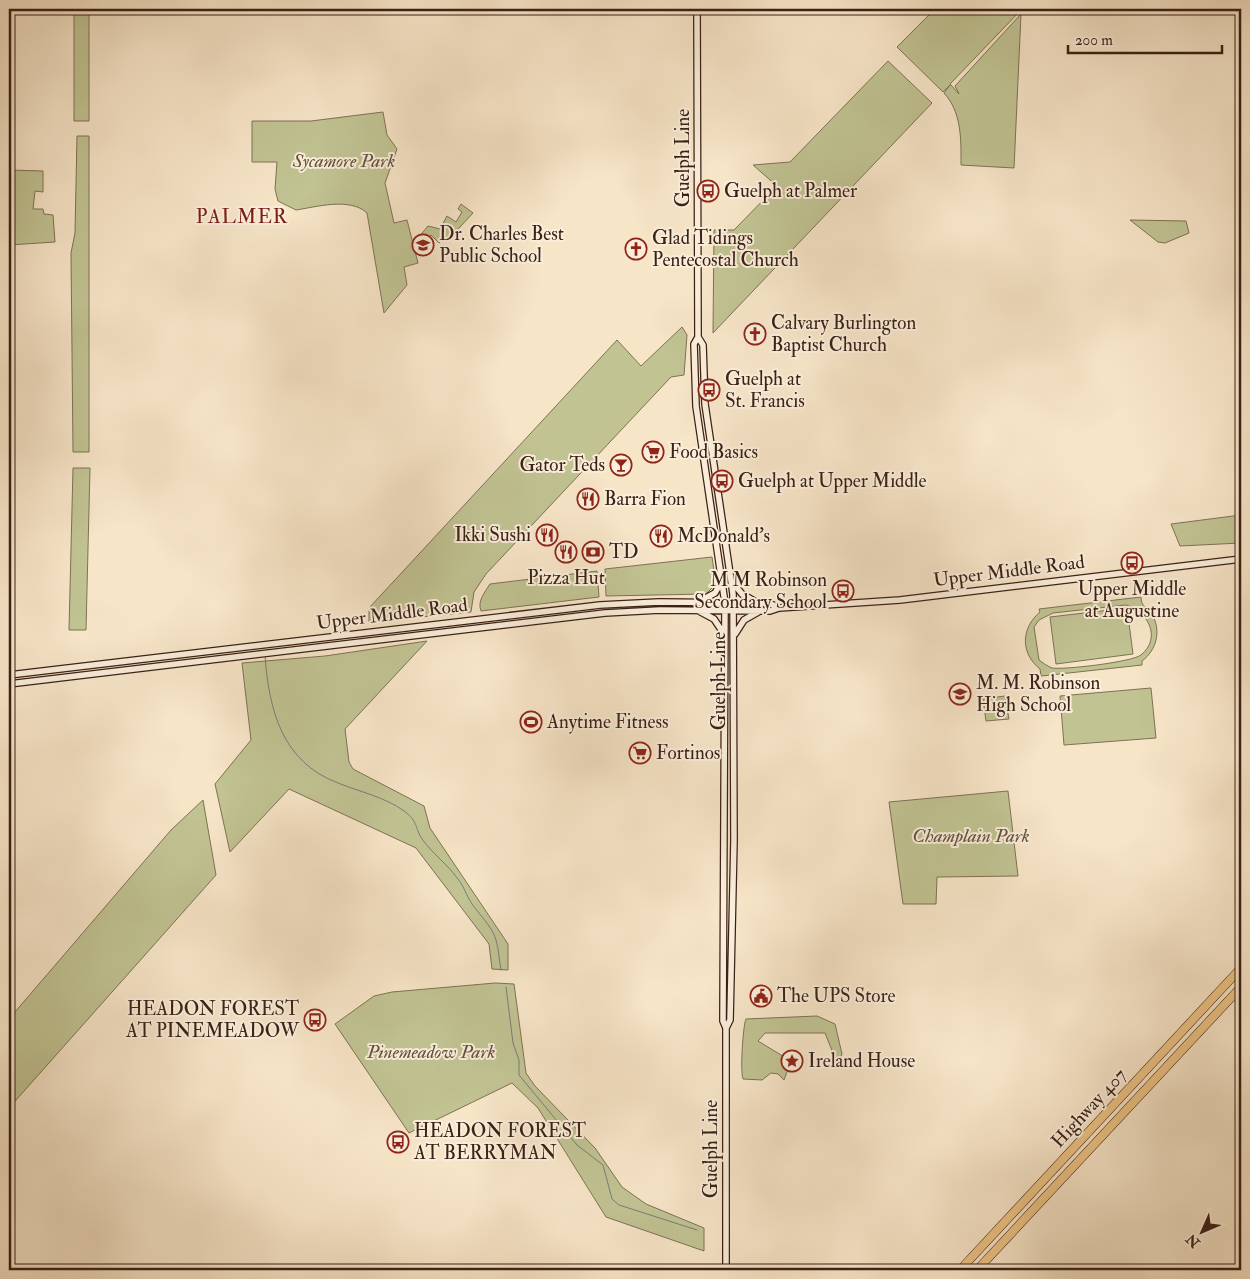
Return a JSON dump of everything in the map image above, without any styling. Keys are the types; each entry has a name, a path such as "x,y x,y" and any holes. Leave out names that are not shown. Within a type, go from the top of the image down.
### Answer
{"highway":[{"name":"Highway 407","path":"960,1270 1241,968"},
{"name":"Highway 407","path":"977,1270 1241,987"}],"main road":[{"name":"Guelph Line","path":"697,9 698,337 703,346 705,404 732,581 734,636 734,814 730,1020 726,1028"},
{"name":"Guelph Line","path":"698,337 694,344 695,392 725,603 723,1021 726,1028 726,1270"},
{"path":"705,470 717,482"},
{"name":"Upper Middle Road","path":"9,684 605,613 697,610 770,611 780,608 900,600 1241,560"},
{"path":"696,602 715,592 722,579"},
{"path":"732,581 744,595 758,603"},
{"name":"Upper Middle Road","path":"9,675 600,605 733,602 758,603 780,608"},
{"path":"697,610 714,619 725,635"},
{"path":"734,636 744,620 761,611"},
{"path":"724,814 734,814"}],"green space":[{"path":"74,9 89,9 89,121 74,121"},
{"path":"935,9 1022,9 950,84 959,94 955,86 1021,14 1014,168 961,165 957,118 950,101 944,93 950,85 943,92 897,47"},
{"path":"888,61 932,103 713,333 714,230 734,230 777,186 753,165 790,162"},
{"name":"Sycamore Park","path":"383,112 387,135 397,149 385,183 394,223 407,220 418,263 404,267 407,285 384,313 367,213 352,205 342,204 296,210 278,201 275,189 277,162 252,162 252,121 311,121"},
{"path":"77,136 89,136 89,452 73,452 71,253 75,233"},
{"path":"9,170 43,171 43,192 35,191 33,209 43,209 44,214 53,215 55,242 9,245"},
{"path":"461,204 473,213 446,242 442,239 439,243 431,235 422,246 418,238 428,226 440,229 447,216 456,222 462,212 458,209"},
{"path":"1130,220 1186,221 1189,233 1165,243 1158,242"},
{"path":"682,327 687,335 684,375 671,377 486,574 474,592 471,612 369,622 369,608 617,340 641,366"},
{"path":"73,468 90,468 86,630 69,630"},
{"path":"1241,515 1241,543 1180,546 1171,524"},
{"path":"712,557 716,584 706,594 606,596 605,569"},
{"path":"597,571 599,597 481,611 481,600 490,584"},
{"path":"1141,597 1143,604 1154,619 1157,632 1156,639 1151,651 1142,661 1142,665 1041,676 1040,669 1029,656 1025,640 1029,625 1040,612 1039,609","holes":["1126,605 1141,613 1150,626 1151,641 1141,655 1112,663 1070,668 1052,668 1039,660 1034,627 1039,620 1053,613"]},
{"path":"1127,608 1133,654 1056,664 1050,617"},
{"path":"427,641 345,729 349,762 353,769 424,806 430,828 508,944 508,970 492,969 489,944 416,848 289,789 230,852 215,784 251,740 242,663 325,656"},
{"path":"1151,688 1156,738 1064,745 1060,696"},
{"path":"1005,696 1009,719 986,721 983,699"},
{"name":"Champlain Park","path":"1008,791 1018,876 937,877 936,904 903,904 889,802"},
{"path":"203,800 216,875 9,1108 9,1019 171,830"},
{"name":"Pinemeadow Park","path":"495,983 514,984 526,1073 535,1086 595,1148 622,1187 646,1204 704,1228 704,1251 606,1217 538,1108 512,1083 409,1133 335,1024 374,996 392,992"},
{"path":"817,1016 835,1024 842,1054 840,1059 835,1058 825,1033 765,1033 758,1041 791,1061 784,1080 778,1074 771,1073 762,1080 743,1079 742,1049 746,1019"}],"waterway":[{"path":"265,656 270,696 275,714 291,748 319,774 389,802 409,815 414,821 422,839 458,879 472,904 494,934 501,970"},
{"path":"506,987 513,1043 519,1060 519,1075 577,1145 603,1165 612,1199 619,1205 697,1230"}],"place":[{"name":"Guelph at Palmer","path":"708,191"},
{"name":"Dr. Charles Best Public School","path":"423,245"},
{"name":"Glad Tidings Pentecostal Church","path":"636,249"},
{"name":"Calvary Burlington Baptist Church","path":"755,334"},
{"name":"Guelph at St. Francis","path":"709,390"},
{"name":"Food Basics","path":"653,452"},
{"name":"Gator Teds","path":"621,465"},
{"name":"Guelph at Upper Middle","path":"722,481"},
{"name":"Barra Fion","path":"588,499"},
{"name":"Ikki Sushi","path":"547,535"},
{"name":"McDonald's","path":"661,536"},
{"name":"Pizza Hut","path":"566,552"},
{"name":"TD","path":"593,552"},
{"name":"Upper Middle at Augustine","path":"1132,563"},
{"name":"M M Robinson Secondary School","path":"843,591"},
{"name":"M. M. Robinson High School","path":"960,694"},
{"name":"Anytime Fitness","path":"531,722"},
{"name":"Fortinos","path":"640,753"},
{"name":"The UPS Store","path":"761,996"},
{"name":"HEADON FOREST AT PINEMEADOW","path":"315,1020"},
{"name":"Ireland House","path":"792,1061"},
{"name":"HEADON FOREST AT BERRYMAN","path":"398,1142"}],"district":[{"name":"PALMER","path":"242,216"}]}
